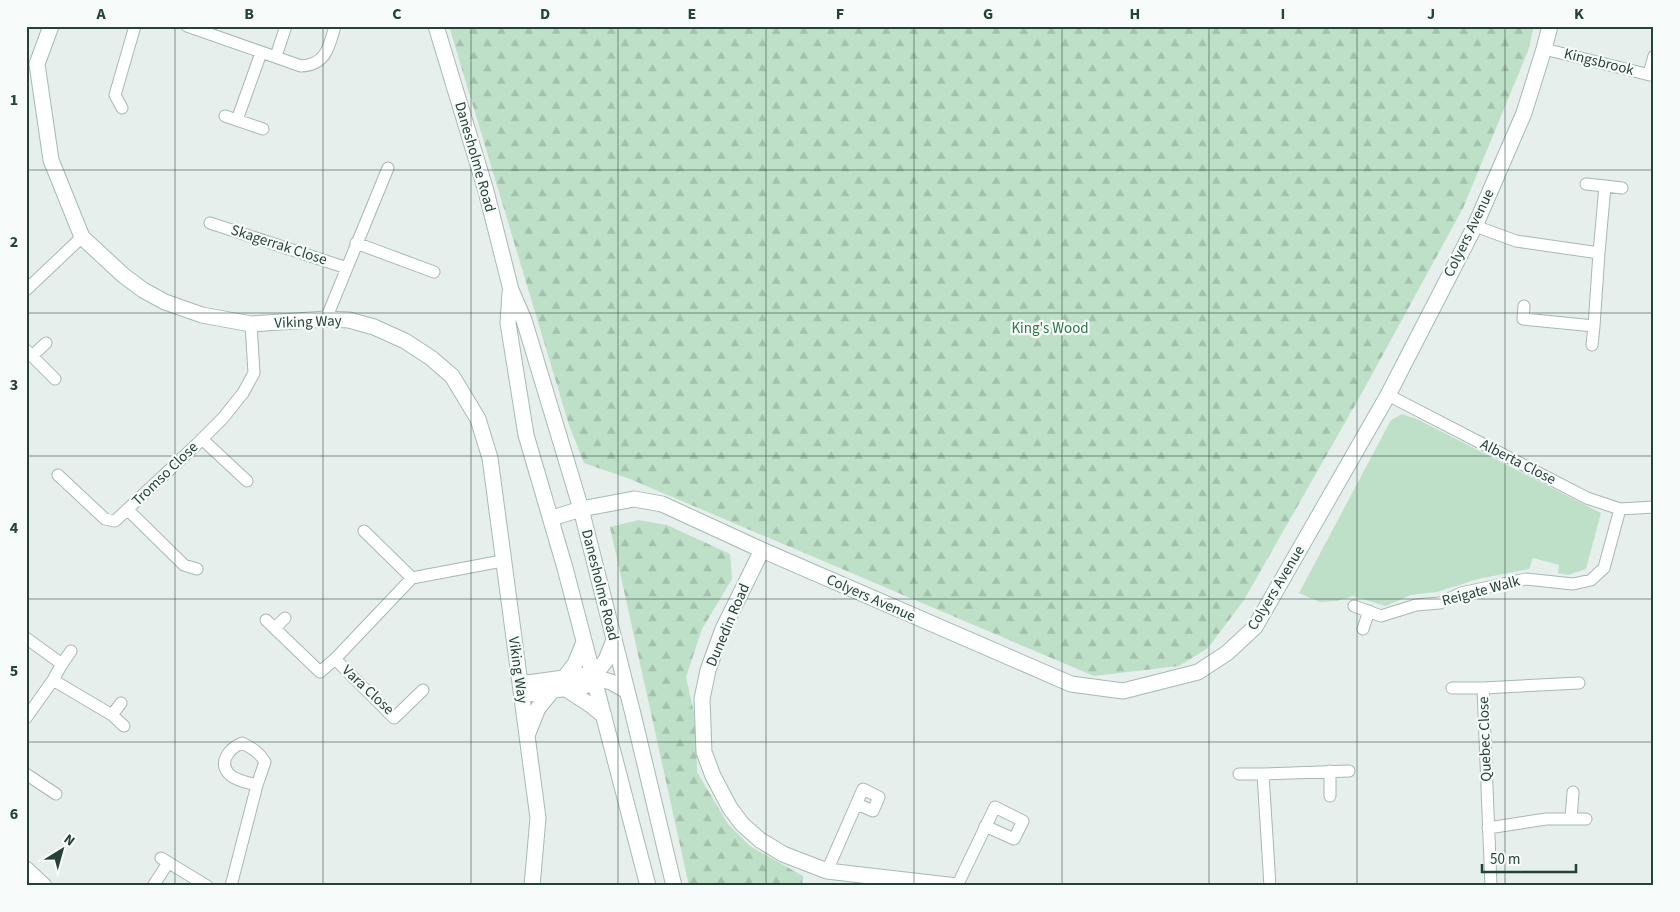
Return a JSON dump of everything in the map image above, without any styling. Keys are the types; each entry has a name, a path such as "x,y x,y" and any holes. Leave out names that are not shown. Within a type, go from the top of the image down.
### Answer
{"street":[{"name":"Viking Way","path":"51,26 32,62 51,160 82,237 123,275 143,290 165,302 202,314 252,324 326,319 349,320 374,327 406,341 431,358 452,376 469,402 478,419 490,458 502,561 538,818 532,886"},
{"path":"122,108 115,95 135,26"},
{"path":"187,26 301,66 312,65 318,62 326,51 335,26"},
{"path":"276,56 286,26"},
{"name":"Danesholme Road","path":"436,26 486,191 511,290 524,320 581,509 674,886"},
{"name":"Colyers Avenue","path":"552,518 581,509 634,499 662,504 762,550 1072,684 1123,691 1198,672 1227,653 1255,627 1388,395 1474,226 1524,113 1550,26"},
{"name":"Kingsbrook","path":"1544,49 1651,75"},
{"path":"237,120 261,53"},
{"path":"1651,75 1654,56"},
{"path":"224,116 263,129"},
{"name":"Skagerrak Close","path":"326,319 388,168"},
{"path":"1586,184 1622,188"},
{"path":"1592,345 1605,186"},
{"name":"Skagerrak Close","path":"210,223 347,268"},
{"path":"1474,226 1516,241 1599,252"},
{"path":"26,290 82,237"},
{"path":"356,243 434,272"},
{"name":"Danesholme Road","path":"511,290 508,323 526,435 552,518 648,886"},
{"path":"1524,306 1523,320 1594,326"},
{"name":"Tromso Close","path":"58,476 105,518 115,521 223,418 243,393 254,373 252,324"},
{"path":"46,343 29,353 55,379"},
{"name":"Alberta Close","path":"1388,395 1587,498 1620,509 1654,507"},
{"name":"Tromso Close","path":"202,439 247,481"},
{"name":"Reigate Walk","path":"1354,606 1381,616 1416,605 1440,603 1461,594 1526,579 1573,584 1591,580 1604,568 1620,509"},
{"name":"Tromso Close","path":"128,510 184,565 197,569"},
{"path":"364,531 412,578 502,561"},
{"name":"Dunedin Road","path":"762,550 723,628 708,670 702,699 704,752 713,776 730,808 742,824 760,840 783,854 827,870 957,886"},
{"name":"Vara Close","path":"266,620 320,672 335,659 412,578"},
{"path":"1363,629 1369,611"},
{"path":"275,628 284,618"},
{"path":"26,638 62,664"},
{"path":"521,690 558,685 588,685 606,660 614,640"},
{"path":"527,735 538,708 575,664 584,642"},
{"path":"26,718 53,680 70,651"},
{"path":"515,651 530,670 586,702 604,716"},
{"name":"Vara Close","path":"335,659 394,718 423,690"},
{"path":"594,677 611,682 627,691"},
{"path":"53,680 112,715 124,726"},
{"name":"Quebec Close","path":"1491,886 1483,688 1579,683"},
{"path":"1452,688 1483,688"},
{"path":"112,715 121,703"},
{"path":"1239,774 1349,770"},
{"path":"1330,771 1330,796"},
{"path":"26,774 56,794"},
{"path":"1263,774 1270,886"},
{"path":"231,886 257,785"},
{"path":"1572,819 1573,792"},
{"path":"827,870 857,804"},
{"path":"1488,828 1546,819 1586,819"},
{"path":"957,886 985,826"},
{"path":"153,886 165,860 207,886"},
{"path":"27,870 44,886"}],"green space":[{"name":"King's Wood","path":"449,26 1534,26 1528,51 1463,208 1363,391 1244,600 1208,648 1179,666 1094,676 630,479 584,463 569,425"},
{"path":"1402,414 1419,420 1601,513 1586,569 1568,575 1558,573 1559,565 1533,558 1529,569 1478,579 1437,592 1411,595 1386,606 1353,596 1337,601 1320,602 1299,593 1391,420"},
{"path":"638,520 667,525 730,554 732,579 702,629 686,677 696,722 697,772 728,824 750,846 803,876 802,886 689,886 610,527"}]}
